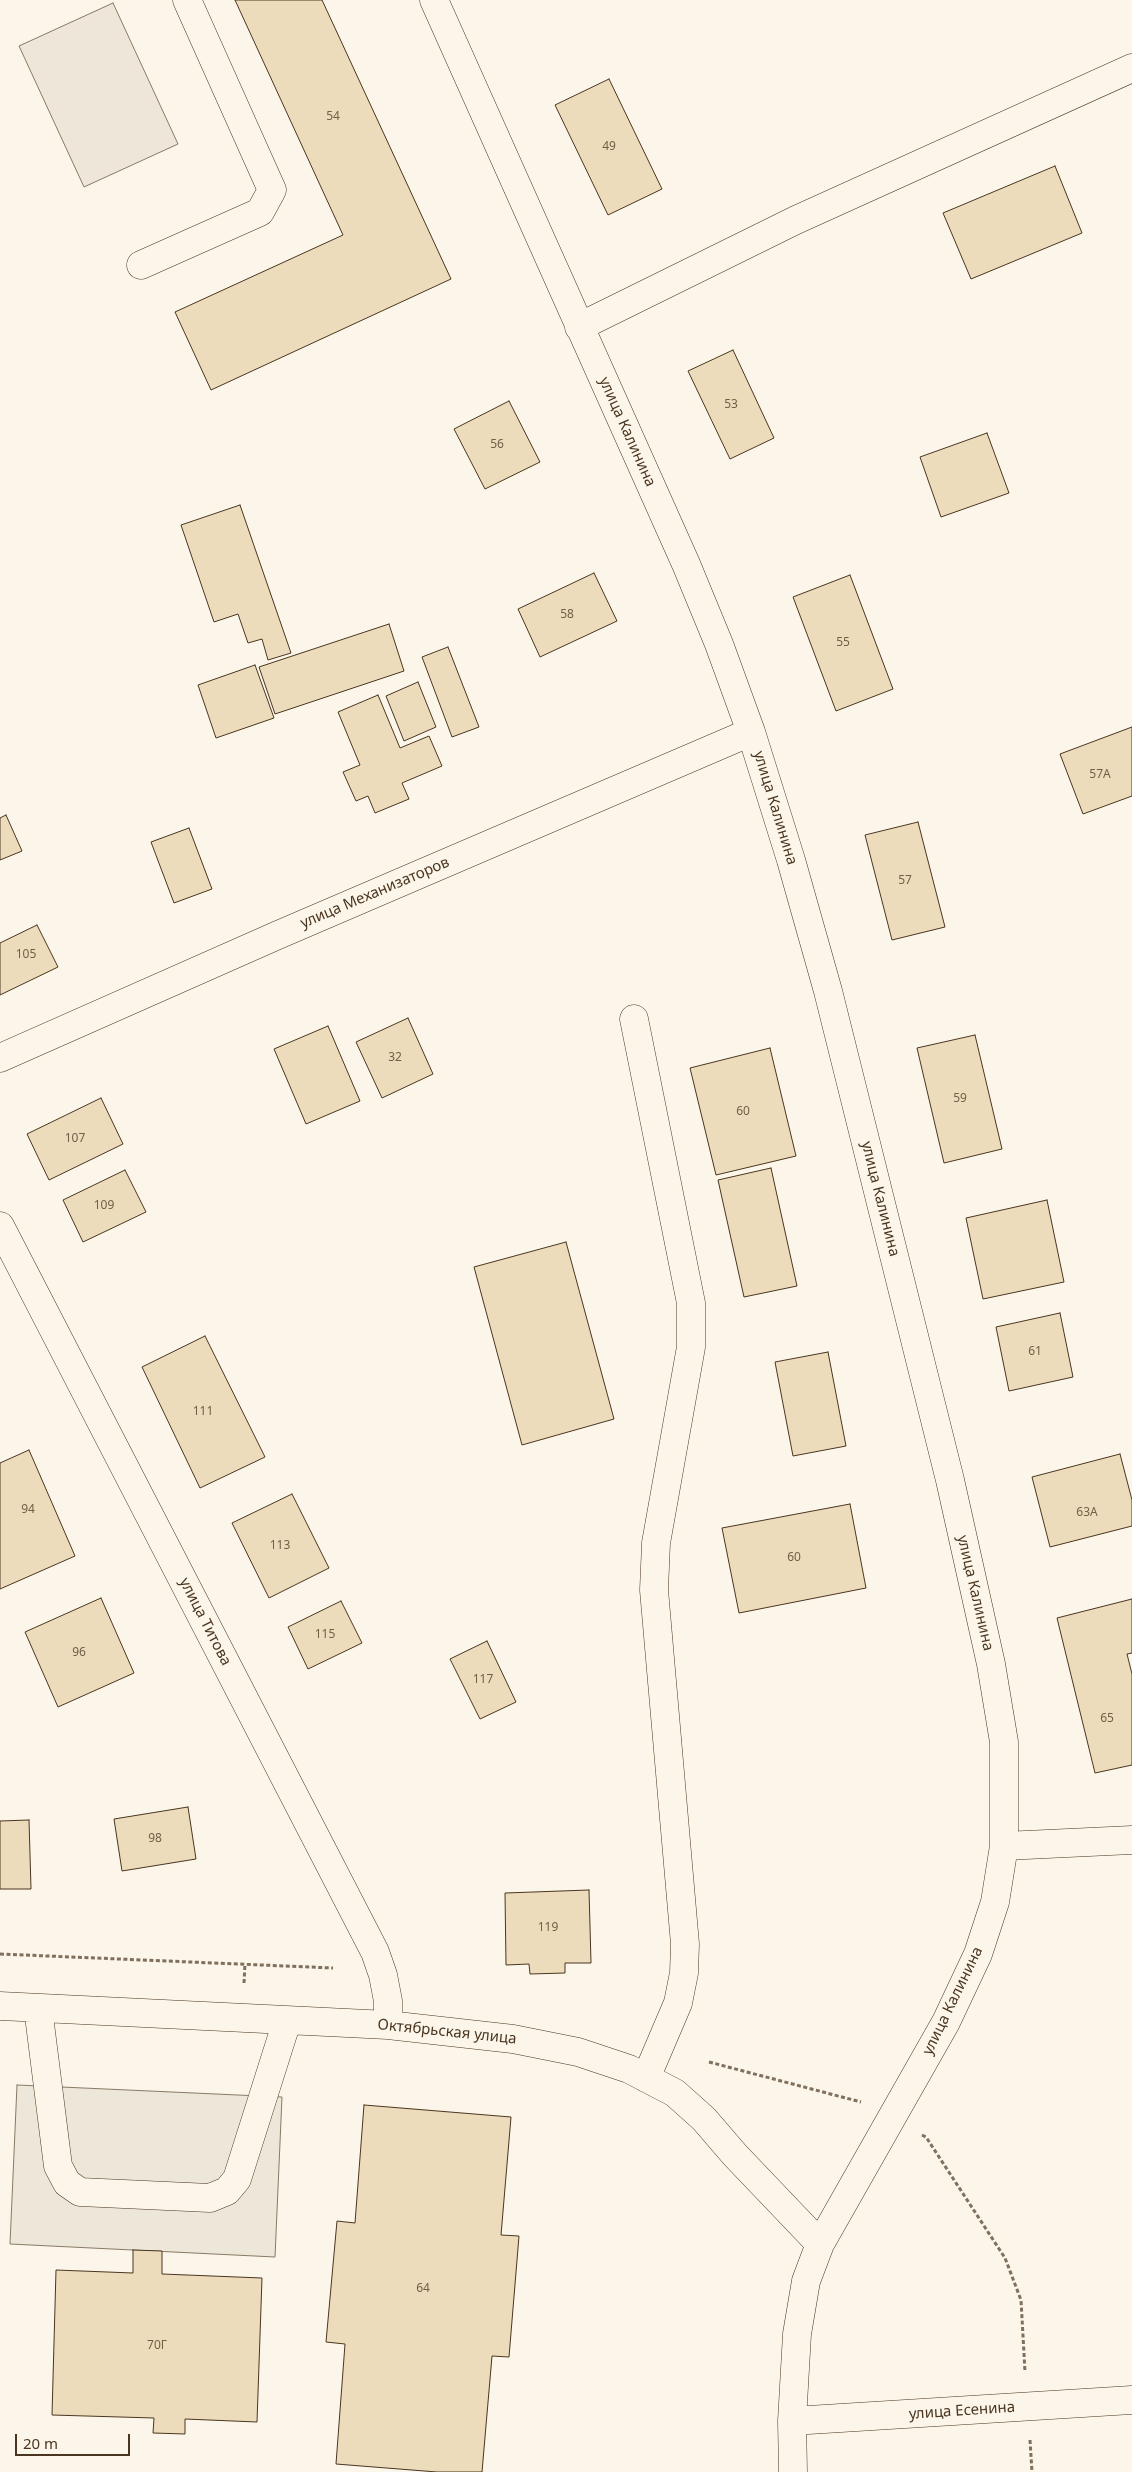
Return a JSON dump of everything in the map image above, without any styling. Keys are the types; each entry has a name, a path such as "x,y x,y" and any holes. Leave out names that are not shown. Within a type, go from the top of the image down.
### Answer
{"street":[{"path":"141,265 260,212 272,190 187,0"},
{"name":"улица Калинина","path":"434,0 686,564 719,644 751,732 791,860 828,991 950,1480 991,1664 1004,1742 1004,1846 995,1902 978,1954 946,2022 820,2244 806,2281 797,2334 792,2421 793,2472"},
{"path":"579,327 796,220 1132,68"},
{"name":"улица Механизаторов","path":"0,1058 287,931 751,732"},
{"path":"634,1019 691,1303 691,1347 656,1543 654,1590 686,1944 684,1974 678,2004 646,2078"},
{"name":"улица Титова","path":"0,1226 375,1952 383,1975 388,2000 388,2025"},
{"path":"1004,1846 1132,1840"},
{"name":"Октябрьская улица","path":"0,2006 388,2025 513,2039 578,2052 629,2069 675,2094 704,2119 735,2155 820,2244"},
{"path":"38,2008 58,2166 67,2183 80,2192 210,2198 228,2192 237,2179 287,2021"},
{"name":"улица Есенина","path":"792,2421 1132,2400"}],"path":[{"path":"0,1954 333,1968"},
{"path":"709,2062 858,2101 926,2137 1005,2258 1021,2300 1032,2472"}],"shaded area":[{"path":"113,3 178,144 84,187 19,46"},
{"path":"17,2085 282,2097 275,2257 10,2244"}],"building":[{"path":"235,0 322,0 451,279 211,390 175,312 343,235"},
{"path":"609,79 662,189 608,215 555,105"},
{"path":"1055,166 1082,233 971,279 943,213"},
{"path":"733,350 774,438 730,459 688,371"},
{"path":"509,401 540,462 485,489 454,429"},
{"path":"987,433 1009,493 941,517 920,457"},
{"path":"240,505 291,653 268,660 262,639 248,643 238,614 214,622 181,525"},
{"path":"594,573 617,621 540,657 518,609"},
{"path":"850,575 893,689 836,711 793,597"},
{"path":"389,624 404,671 275,714 259,667"},
{"path":"448,647 479,727 452,737 422,657"},
{"path":"255,665 274,718 216,738 198,685"},
{"path":"418,682 436,727 404,741 386,696"},
{"path":"378,695 400,748 429,736 442,766 402,783 409,799 375,813 368,796 356,801 343,772 360,765 338,712"},
{"path":"1132,727 1132,796 1083,814 1060,754"},
{"path":"6,815 22,851 0,860 0,818"},
{"path":"918,822 945,927 892,940 865,835"},
{"path":"189,828 212,889 174,903 151,842"},
{"path":"37,925 58,967 0,995 0,943"},
{"path":"408,1018 433,1074 382,1098 356,1042"},
{"path":"328,1026 360,1101 306,1124 274,1049"},
{"path":"975,1035 1002,1149 944,1163 917,1048"},
{"path":"770,1048 796,1156 716,1175 690,1068"},
{"path":"101,1098 123,1144 49,1180 27,1134"},
{"path":"771,1168 797,1286 744,1297 718,1180"},
{"path":"125,1170 146,1212 83,1242 63,1200"},
{"path":"1047,1200 1064,1282 983,1299 966,1218"},
{"path":"566,1242 614,1419 522,1445 474,1267"},
{"path":"1060,1313 1073,1377 1009,1391 996,1327"},
{"path":"205,1336 265,1457 200,1488 142,1367"},
{"path":"828,1352 846,1446 793,1456 775,1362"},
{"path":"29,1450 75,1556 0,1589 0,1463"},
{"path":"1120,1454 1132,1500 1132,1526 1050,1547 1032,1477"},
{"path":"292,1494 329,1568 269,1598 232,1523"},
{"path":"850,1504 866,1588 739,1613 722,1528"},
{"path":"101,1598 134,1673 58,1707 25,1632"},
{"path":"1132,1599 1132,1653 1127,1654 1132,1674 1132,1765 1095,1773 1057,1618"},
{"path":"341,1601 362,1643 308,1669 288,1627"},
{"path":"487,1641 516,1702 480,1719 450,1659"},
{"path":"188,1807 196,1859 122,1871 114,1819"},
{"path":"29,1820 31,1889 0,1889 0,1821"},
{"path":"589,1890 591,1963 565,1963 565,1973 530,1974 529,1964 506,1965 505,1893"},
{"path":"364,2105 511,2117 501,2235 519,2236 509,2357 492,2356 482,2472 437,2472 336,2464 345,2344 326,2342 337,2221 355,2223"},
{"path":"133,2250 162,2251 162,2274 262,2278 257,2422 185,2419 185,2434 153,2433 154,2418 52,2415 56,2270 133,2273"}]}
